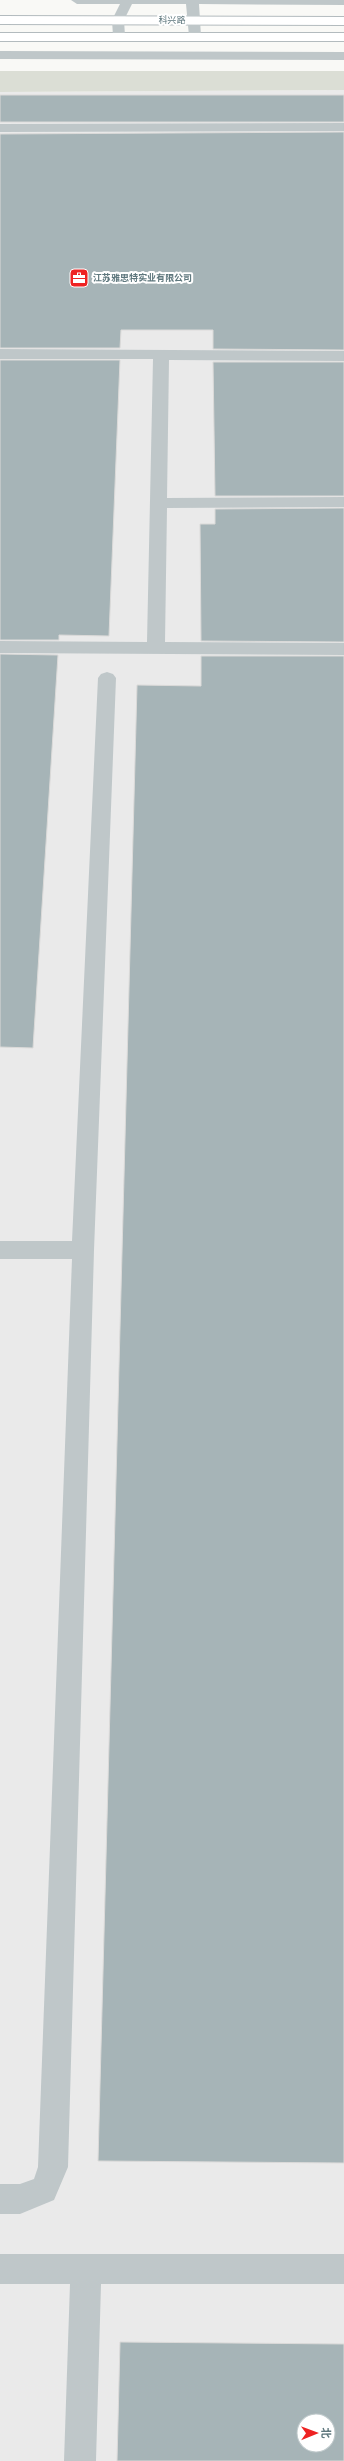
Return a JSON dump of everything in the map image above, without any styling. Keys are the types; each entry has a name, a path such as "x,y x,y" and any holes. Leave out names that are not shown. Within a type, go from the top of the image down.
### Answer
{"main road":[{"name":"科兴路","path":"0,20 344,21"},
{"name":"科兴路","path":"0,37 344,37"}],"lane":[{"path":"77,0 344,1"},
{"path":"118,36 118,20 128,0"},
{"path":"192,0 195,20 195,36"},
{"path":"0,56 344,56"},
{"path":"0,128 344,127"},
{"path":"0,354 344,356"},
{"path":"156,648 162,355"},
{"path":"159,503 344,502"},
{"path":"0,647 344,649"},
{"path":"0,2199 20,2199 44,2190 54,2167 83,1250 107,678"},
{"path":"0,1250 83,1250"},
{"path":"0,2269 344,2270"},
{"path":"80,2461 86,2269"}],"shaded area":[{"path":"0,71 344,71 344,90 0,92"},
{"path":"344,90 344,2461 0,2461 0,92"}],"building":[{"path":"0,95 344,95 344,122 0,122"},
{"path":"344,132 344,350 213,349 213,330 121,330 120,348 0,348 0,134"},
{"path":"0,360 120,360 109,636 59,635 59,640 0,640"},
{"path":"213,362 344,362 344,496 215,496"},
{"path":"344,508 344,642 201,641 200,524 215,524 215,509"},
{"path":"0,654 58,655 33,1048 0,1047"},
{"path":"201,656 344,656 344,2163 98,2161 137,685 201,686"},
{"path":"120,2342 344,2344 344,2461 117,2461"}],"place":[{"name":"江苏雅思特实业有限公司","path":"79,278"}]}
